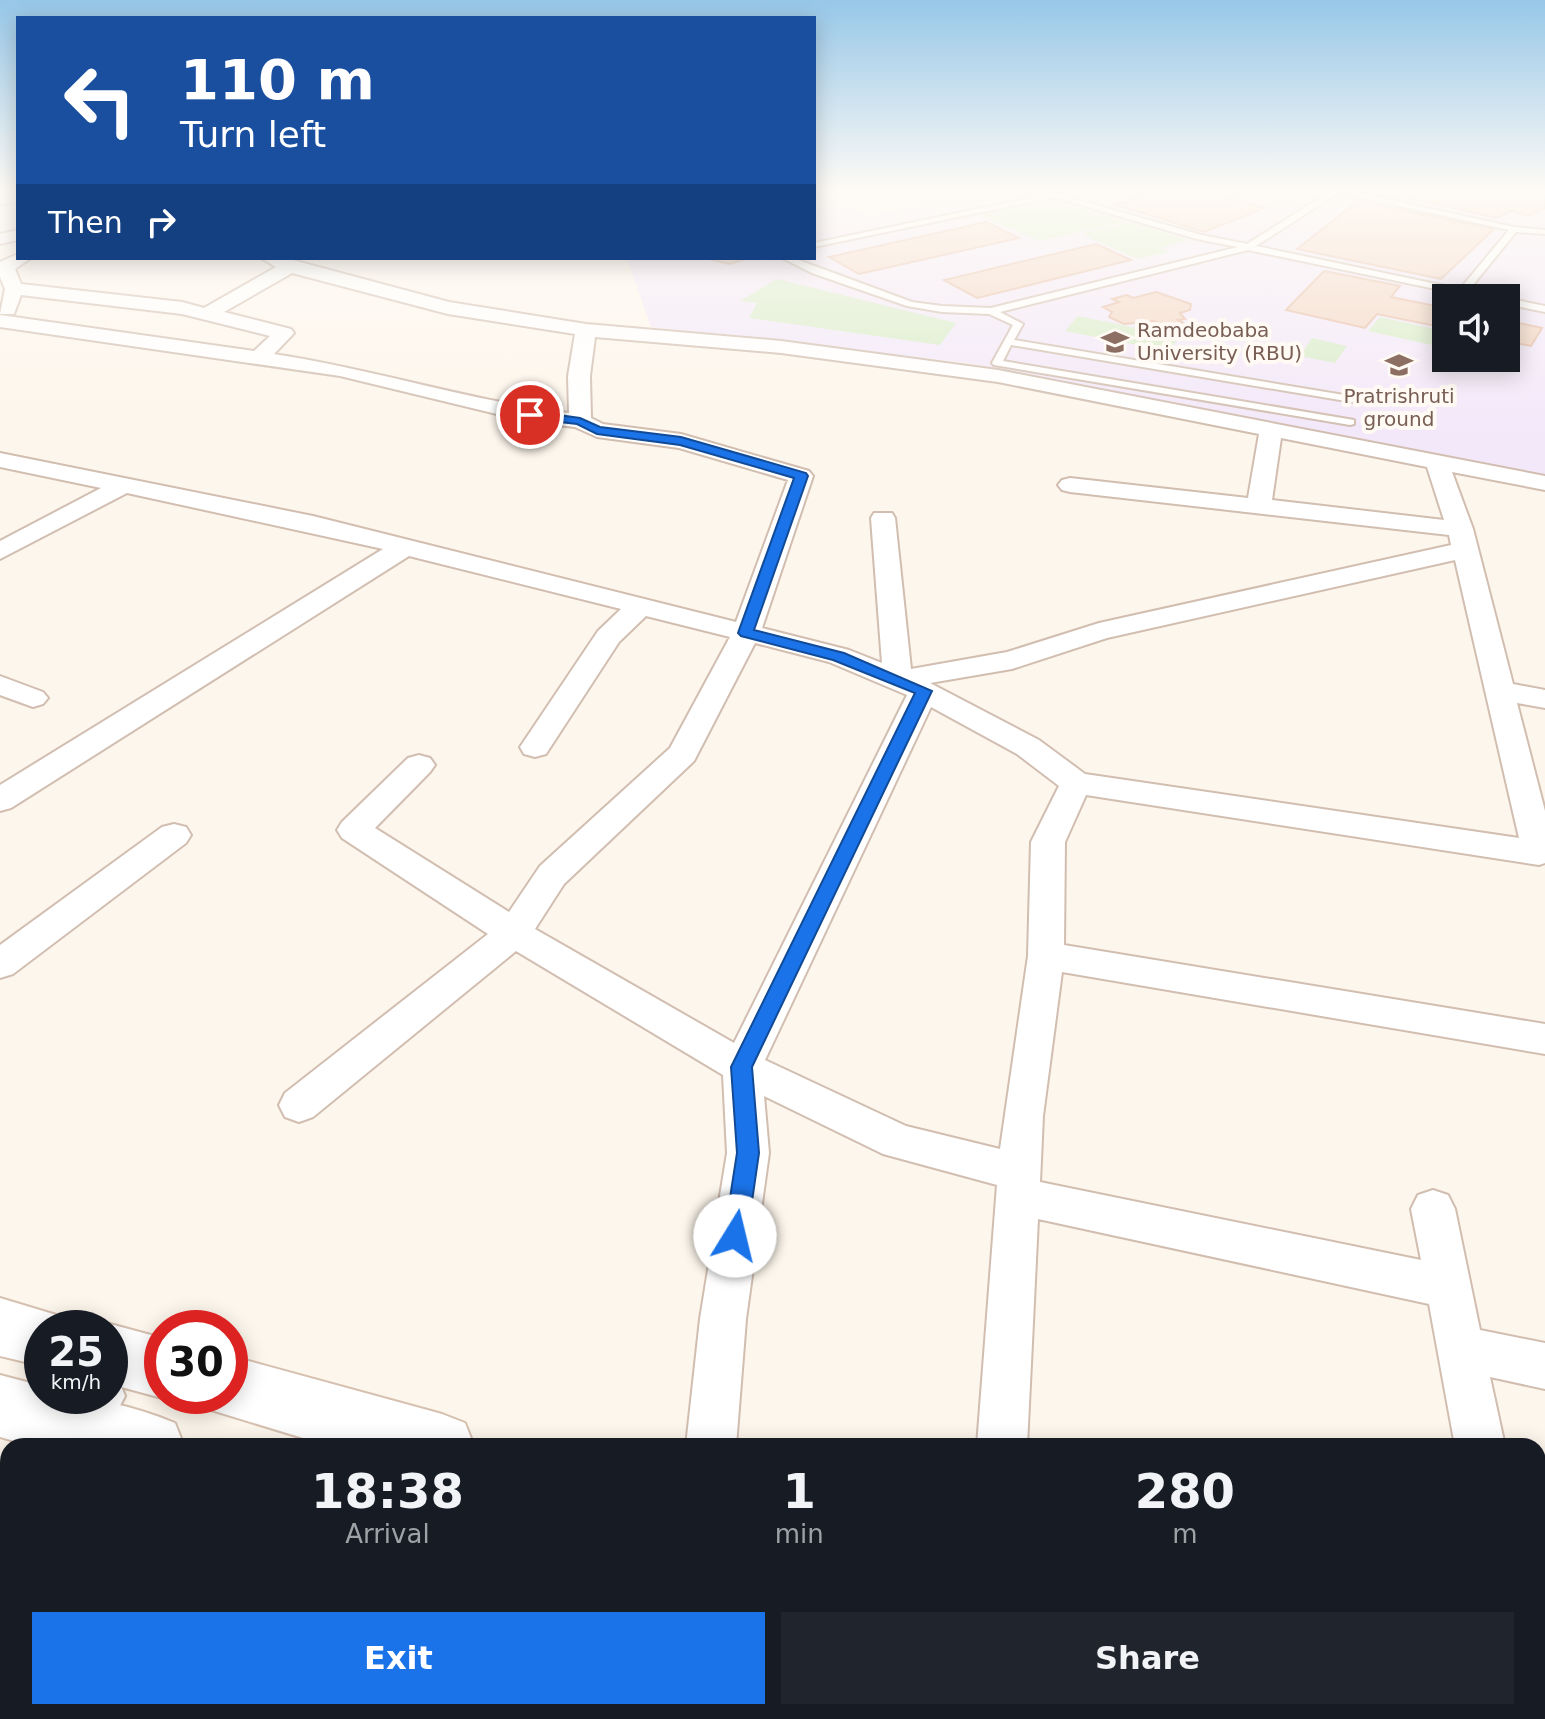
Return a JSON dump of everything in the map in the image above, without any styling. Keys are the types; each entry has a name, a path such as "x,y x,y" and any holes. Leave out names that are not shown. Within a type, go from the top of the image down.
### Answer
{"street":[{"path":"0,315 8,308 14,289 7,271"},
{"path":"207,314 268,271"},
{"path":"311,271 448,308 586,330 895,361 1012,379 1545,483"},
{"path":"14,289 182,308 284,333 259,358"},
{"path":"0,321 340,370 530,415 580,421 597,430 681,441 801,476 746,633 683,754 533,903 299,1105"},
{"path":"580,421 579,376 586,330"},
{"path":"1259,506 1271,430"},
{"path":"0,460 120,487 313,524 839,656 911,685 1028,747 1076,783 1542,853 1462,539 1437,462"},
{"path":"1070,485 1259,506 1462,539"},
{"path":"0,551 120,487"},
{"path":"712,1438 723,1319 748,1153 742,1067 911,685 883,518"},
{"path":"911,685 1012,660 1099,631 1462,539"},
{"path":"0,800 403,548"},
{"path":"535,747 608,637 640,606"},
{"path":"0,685 33,698"},
{"path":"1499,691 1545,699"},
{"path":"419,765 354,830 533,903 742,1067 898,1142 1018,1184 1449,1287"},
{"path":"1002,1438 1023,1116 1046,956 1048,842 1076,783"},
{"path":"0,964 174,835"},
{"path":"1046,956 1545,1039"},
{"path":"1433,1209 1478,1438"},
{"path":"0,1327 24,1333"},
{"path":"1460,1348 1545,1366"},
{"path":"248,1392 413,1438"},
{"path":"0,1406 24,1402"},
{"path":"127,1414 146,1438"}],"lane":[{"path":"816,271 910,304 991,311 1151,271"},
{"path":"1364,271 1432,286"},
{"path":"1520,304 1545,309"},
{"path":"991,311 1018,324 997,363 1350,422"},
{"path":"1008,342 1352,399"}],"shaded area":[{"name":"Ramdeobaba University (RBU)","path":"632,271 1545,271 1545,478 968,363 651,327"}],"green space":[{"path":"777,279 956,323 940,345 749,318 757,303 740,301"},
{"path":"1078,316 1180,337 1168,351 1065,331"},
{"path":"1380,317 1432,328 1432,345 1368,331"},
{"path":"1312,338 1347,346 1335,363 1300,356"}],"building":[{"path":"981,271 1086,271 977,298 944,280"},
{"path":"1324,271 1400,286 1391,297 1432,305 1432,325 1377,314 1365,328 1286,310"},
{"path":"1404,271 1449,271 1441,279"},
{"path":"1156,292 1191,304 1190,310 1180,313 1185,319 1178,320 1189,326 1172,330 1154,321 1124,324 1109,317 1112,312 1103,307 1119,302 1112,299"},
{"path":"1520,323 1542,328 1531,346 1520,344"}],"place":[{"name":"Ramdeobaba University (RBU)","path":"1115,342"},
{"name":"Pratrishruti ground","path":"1399,365"}],"route":[{"path":"530,415 580,421 597,430 681,441 801,476 746,633 839,656 924,691 742,1067 748,1153 735,1236"}]}
